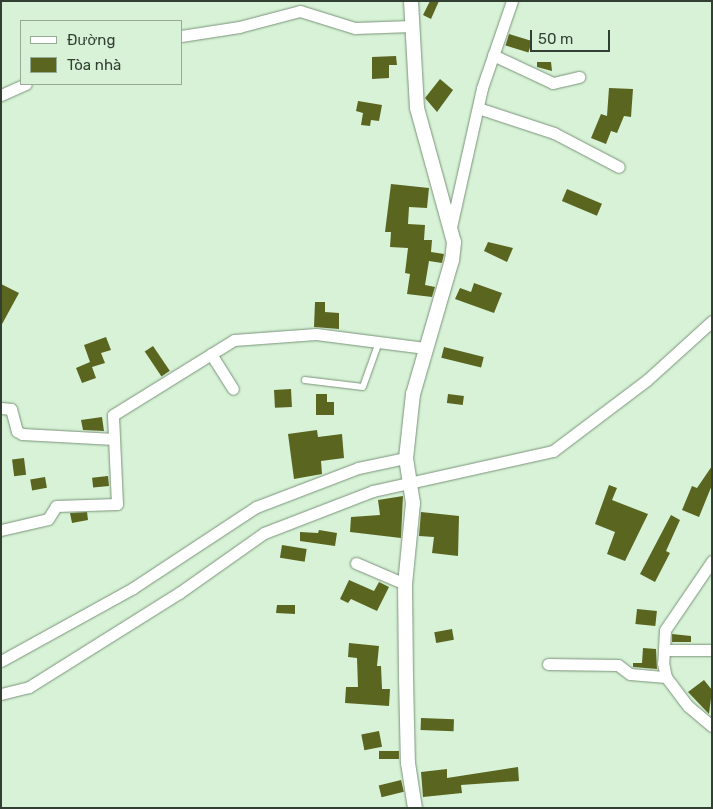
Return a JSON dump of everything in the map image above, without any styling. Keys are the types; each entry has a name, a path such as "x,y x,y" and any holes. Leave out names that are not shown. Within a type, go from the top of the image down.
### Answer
{"street":[{"path":"411,1 417,108 451,227 452,260 425,348 410,408 408,470 413,504 405,584 408,763 415,808"},
{"path":"451,227 478,108 512,1"},
{"path":"182,36 239,27 300,11 355,28 412,26"},
{"path":"493,56 553,83 579,77"},
{"path":"1,95 24,85"},
{"path":"478,108 554,133 619,167"},
{"path":"1,661 133,588 256,507 358,468 408,470 553,450 640,386 712,321"},
{"path":"1,530 48,519 56,506 116,504 113,415 234,340 298,335 425,348"},
{"path":"211,354 233,389"},
{"path":"1,408 11,409 17,431 22,434 114,439"},
{"path":"1,694 29,687 179,593 264,533 408,470"},
{"path":"712,561 665,630 664,650 666,677 688,706 712,726"},
{"path":"356,562 405,584"},
{"path":"664,650 712,650"},
{"path":"548,664 618,665 630,674 666,677"}],"lane":[{"path":"305,380 363,387 379,342"}],"building":[{"path":"430,1 439,1 431,19 423,15"},
{"path":"509,34 532,41 528,52 505,45"},
{"path":"396,56 397,65 389,65 389,78 372,79 372,57"},
{"path":"537,62 551,62 552,71 537,67"},
{"path":"440,79 453,90 437,112 425,98"},
{"path":"609,88 633,89 631,117 624,116 617,133 611,131 606,144 591,138 601,114 607,116"},
{"path":"358,101 382,105 379,121 371,120 370,126 361,125 363,113 356,111"},
{"path":"391,184 429,188 427,208 409,207 408,224 425,225 424,240 432,240 431,252 444,254 442,263 429,261 425,285 435,287 432,297 407,294 410,274 405,273 408,248 390,247 391,232 385,232"},
{"path":"567,189 602,204 597,216 562,201"},
{"path":"488,242 513,248 507,262 484,251"},
{"path":"474,283 502,293 494,313 455,299 460,288 471,292"},
{"path":"1,284 19,293 1,326"},
{"path":"315,302 325,302 325,312 339,313 339,329 314,327"},
{"path":"106,337 111,350 101,353 105,363 92,367 96,378 82,383 76,368 90,362 84,345"},
{"path":"153,346 170,371 161,376 145,352"},
{"path":"444,347 484,357 481,368 441,358"},
{"path":"291,389 292,407 275,408 274,390"},
{"path":"316,394 327,394 327,402 334,402 334,415 316,415"},
{"path":"448,394 464,396 463,405 447,403"},
{"path":"102,417 104,431 83,430 81,420"},
{"path":"317,430 318,437 342,434 344,458 321,461 322,474 294,479 288,434"},
{"path":"24,458 26,475 14,476 12,459"},
{"path":"712,466 712,485 699,517 682,510 692,486 697,488"},
{"path":"108,476 109,486 93,488 92,478"},
{"path":"45,477 47,488 32,490 30,480"},
{"path":"609,485 617,488 612,500 648,514 625,561 607,554 615,532 595,524"},
{"path":"403,496 401,538 350,532 351,517 380,515 378,500"},
{"path":"87,512 88,520 72,523 70,513"},
{"path":"421,512 459,516 458,556 432,553 434,537 419,536"},
{"path":"671,515 680,520 666,551 670,553 655,582 640,574"},
{"path":"319,530 337,533 335,546 300,541 300,532 318,533"},
{"path":"282,545 307,549 305,562 280,558"},
{"path":"349,580 374,591 379,582 389,587 377,611 351,599 348,603 340,599"},
{"path":"277,605 295,605 295,614 276,613"},
{"path":"637,609 657,611 655,626 635,624"},
{"path":"452,629 454,640 436,643 434,632"},
{"path":"672,634 691,636 691,642 672,642"},
{"path":"349,643 379,646 377,666 381,666 382,689 390,689 389,706 345,703 346,687 358,687 357,658 348,657"},
{"path":"643,648 656,649 657,669 633,667 633,663 642,663"},
{"path":"704,680 712,690 709,714 688,692"},
{"path":"421,718 454,719 454,731 421,730"},
{"path":"379,731 382,747 364,750 361,734"},
{"path":"379,751 399,751 399,759 379,759"},
{"path":"518,767 519,781 461,785 462,793 423,797 421,772 447,769 447,778"},
{"path":"401,780 404,792 382,797 379,786"}]}
